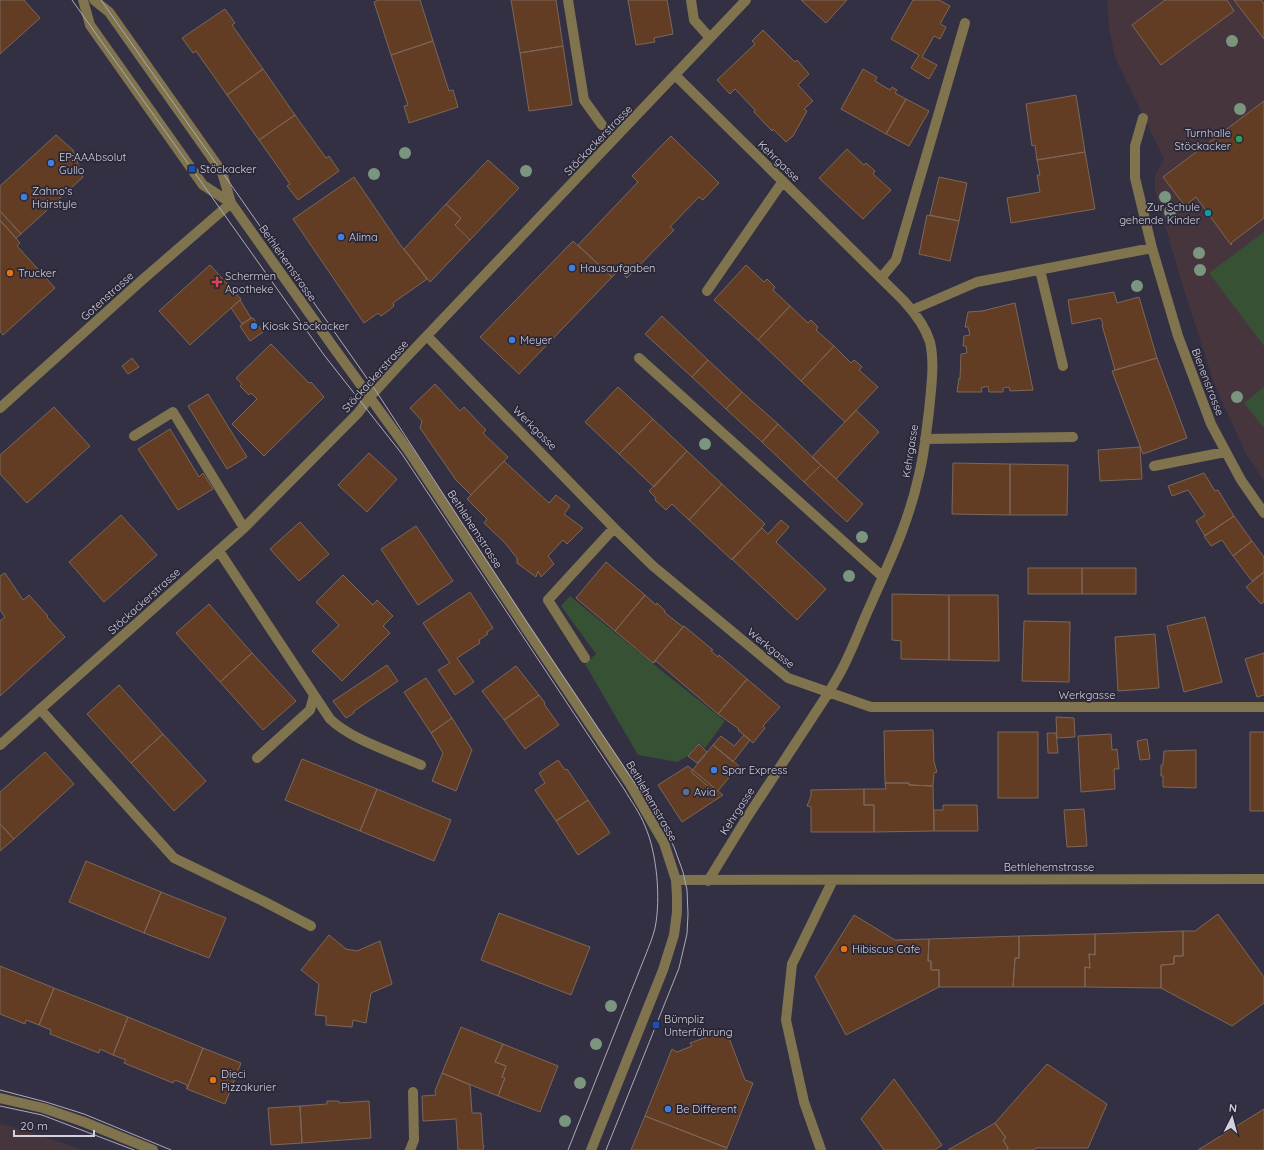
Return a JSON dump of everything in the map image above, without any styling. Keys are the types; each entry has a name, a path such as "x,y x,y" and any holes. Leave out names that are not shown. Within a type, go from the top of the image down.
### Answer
{"street":[{"name":"Bethlehemstrasse","path":"83,0 90,25 203,185 231,203"},
{"name":"Bethlehemstrasse","path":"94,0 109,12 222,172 231,203 408,450 630,784 664,843 676,880 677,912 674,935 668,956 591,1150"},
{"path":"568,0 584,100 602,125"},
{"path":"691,0 694,20 710,38"},
{"name":"Stöckackerstrasse","path":"0,745 219,551 334,439 358,413 370,397 427,336 746,0"},
{"path":"881,278 896,260 965,23"},
{"name":"Kehrgasse","path":"675,75 912,310 924,329 929,341 932,355 932,371 925,439 918,480 910,510 897,546 844,666 829,692 746,819 708,881"},
{"name":"Bienenstrasse","path":"1144,118 1135,146 1135,178 1152,248 1181,343 1211,424 1241,480 1264,513"},
{"path":"707,291 783,181"},
{"name":"Gotenstrasse","path":"0,408 141,281 231,203"},
{"path":"912,310 977,282 1152,248"},
{"path":"1040,270 1063,366"},
{"name":"Werkgasse","path":"427,336 653,566 788,678 871,707 1264,707"},
{"path":"639,358 883,577"},
{"path":"134,436 173,412 244,528"},
{"path":"925,439 1072,437"},
{"path":"1154,466 1225,452"},
{"path":"585,658 548,600 614,528"},
{"path":"219,551 314,695 338,727 352,735 421,765"},
{"path":"257,758 310,710 314,695"},
{"path":"40,709 174,858 263,900 312,926"},
{"name":"Bethlehemstrasse","path":"676,880 1264,879"},
{"path":"821,1150 804,1102 786,1020 792,964 833,880"},
{"path":"410,1150 414,1140 413,1092"},
{"path":"0,1098 43,1108 153,1150"}],"shaded area":[{"path":"1107,0 1264,0 1264,481 1246,454 1214,383 1184,290 1155,190 1155,176 1164,159 1115,57 1109,27"},
{"path":"0,1124 13,1127 84,1150 0,1150"}],"green space":[{"path":"1264,232 1264,346 1209,273"},
{"path":"1264,387 1264,428 1244,403"},
{"path":"570,596 725,721 705,748 699,743 688,756 677,762 638,755 585,664 596,654 561,606"}],"building":[{"path":"0,0 24,0 40,18 0,54"},
{"path":"379,0 420,0 433,41 391,55 374,2"},
{"path":"511,0 556,0 563,46 520,53"},
{"path":"628,0 667,0 673,34 654,38 655,42 636,45"},
{"path":"801,0 847,0 826,23"},
{"path":"913,0 939,0 950,6 940,24 946,27 940,39 934,36 922,57 937,65 929,79 911,68 919,55 891,39"},
{"path":"1165,0 1227,0 1234,11 1161,65 1132,25"},
{"path":"1234,0 1261,0 1264,4 1264,39"},
{"path":"225,9 235,23 232,25 263,69 227,95 196,51 193,53 182,38"},
{"path":"763,30 795,62 797,60 809,74 798,85 813,101 804,109 807,111 793,136 786,142 773,129 772,131 735,89 730,94 717,80 755,44 752,41"},
{"path":"433,41 449,91 453,90 458,107 409,123 404,106 408,105 391,55"},
{"path":"563,46 572,105 529,111 520,53"},
{"path":"263,69 295,115 259,140 227,95"},
{"path":"863,69 877,77 875,81 890,90 892,87 897,90 895,93 906,99 886,134 841,109"},
{"path":"1076,95 1085,152 1037,160 1035,145 1032,146 1026,104"},
{"path":"906,99 929,111 909,146 886,134"},
{"name":"Turnhalle Stöckacker","path":"1264,101 1264,218 1231,243 1231,245 1196,197 1185,206 1163,177"},
{"path":"295,115 326,158 329,156 339,171 298,200 287,186 290,184 259,140"},
{"path":"56,135 73,150 83,177 21,234 0,211 0,186"},
{"path":"671,136 719,183 703,200 699,197 670,227 674,230 627,278 619,270 612,277 578,245 638,182 632,176"},
{"path":"847,149 864,165 866,163 875,171 873,174 891,190 863,219 819,178"},
{"path":"1085,152 1095,209 1011,223 1007,198 1040,192 1037,175 1040,175 1037,160"},
{"path":"488,160 519,188 470,240 455,225 461,218 446,204"},
{"path":"354,177 399,243 427,279 393,303 394,306 381,316 378,313 364,323 293,219"},
{"path":"939,177 967,183 959,221 930,215"},
{"path":"446,204 461,218 455,225 470,240 430,282 404,249"},
{"path":"0,211 21,234 16,238 0,220"},
{"path":"927,215 959,221 950,261 919,254"},
{"path":"0,220 20,243 17,246 55,288 3,335 0,331"},
{"path":"573,241 612,277 519,374 480,337"},
{"path":"210,265 241,299 190,345 159,311"},
{"path":"746,265 764,282 767,279 775,287 773,290 790,306 758,340 714,300"},
{"path":"1114,292 1117,303 1139,297 1157,358 1115,370 1101,318 1072,324 1068,300"},
{"path":"240,300 251,318 242,324 231,308"},
{"path":"1015,303 1033,390 1010,391 1009,387 1003,388 1003,392 989,392 988,386 981,388 982,392 957,392 959,378 960,379 961,354 967,353 966,346 963,346 964,336 970,335 968,327 965,327 968,312 982,311"},
{"path":"790,306 808,323 811,320 818,327 816,330 834,346 801,381 758,340"},
{"path":"662,316 708,360 692,377 645,334"},
{"path":"253,318 263,332 250,341 240,326"},
{"path":"271,344 309,383 311,382 324,397 264,456 232,424 257,399 251,393 249,395 240,386 242,384 236,378"},
{"path":"834,346 851,363 854,360 858,363 862,367 859,370 878,387 845,422 801,381"},
{"path":"132,358 139,367 128,374 122,366"},
{"path":"1157,358 1187,438 1143,454 1112,371"},
{"path":"708,360 742,392 726,409 692,377"},
{"path":"435,384 460,411 464,407 486,430 483,433 508,457 471,495 456,480 420,428 422,421 410,408"},
{"path":"618,387 653,419 619,454 585,422"},
{"path":"742,392 778,424 762,442 726,409"},
{"path":"208,394 247,457 227,469 188,406"},
{"path":"54,407 90,446 27,503 0,474 0,455"},
{"path":"856,410 879,432 836,479 812,457"},
{"path":"653,419 687,451 654,487 619,454"},
{"path":"778,424 821,465 804,482 762,442"},
{"path":"170,429 199,477 203,473 213,489 178,510 138,449"},
{"path":"1140,447 1142,479 1100,481 1098,450"},
{"path":"687,451 722,484 689,520 672,504 666,510 655,500 656,498 649,491"},
{"path":"369,453 397,479 367,512 338,485"},
{"path":"504,461 549,503 556,495 570,506 564,514 583,528 567,544 563,540 548,556 554,564 541,577 538,571 536,577 517,563 517,558 505,543 484,523 487,519 467,499"},
{"path":"953,463 1010,464 1010,515 952,514"},
{"path":"1010,464 1068,465 1067,515 1010,515"},
{"path":"821,465 863,504 847,522 804,482"},
{"path":"1204,473 1215,491 1218,490 1234,516 1205,536 1196,521 1205,515 1188,490 1172,496 1168,486"},
{"path":"722,484 765,524 732,560 689,520"},
{"path":"121,515 157,555 104,602 69,562"},
{"path":"1234,516 1252,541 1233,556 1222,540 1211,546 1204,536"},
{"path":"781,520 789,527 776,542 826,589 797,620 732,559 762,528 768,534"},
{"path":"300,522 329,554 299,581 270,549"},
{"path":"416,526 453,581 418,605 381,549"},
{"path":"1252,541 1264,557 1264,572 1252,581 1233,556"},
{"path":"606,562 645,595 615,631 576,598"},
{"path":"1028,568 1082,568 1082,594 1028,594"},
{"path":"1082,568 1136,568 1136,594 1082,594"},
{"path":"1264,572 1264,602 1261,604 1246,587"},
{"path":"5,573 23,600 29,595 65,637 0,696 0,621 5,617 0,610 0,576"},
{"path":"343,575 373,605 377,600 393,616 383,626 390,633 342,681 312,651 339,625 316,602"},
{"path":"470,592 493,628 487,632 488,634 479,640 480,643 457,658 474,682 455,695 438,670 450,663 423,623"},
{"path":"892,594 949,595 949,660 901,659 901,641 892,640"},
{"path":"645,595 656,605 657,603 665,611 664,612 683,627 653,663 615,631"},
{"path":"949,595 998,595 999,661 949,660"},
{"path":"209,604 252,653 220,682 176,633"},
{"path":"1205,617 1222,682 1184,692 1167,626"},
{"path":"1024,621 1070,622 1069,682 1022,681"},
{"path":"684,626 713,650 711,651 718,657 719,655 747,679 718,714 656,661 653,663"},
{"path":"1155,634 1159,688 1118,691 1115,637"},
{"path":"252,653 296,701 263,730 220,682"},
{"path":"1264,653 1264,695 1257,697 1245,659"},
{"path":"387,665 398,681 346,718 333,701"},
{"path":"516,666 539,695 504,720 482,691"},
{"path":"426,678 452,718 431,733 404,692"},
{"path":"747,679 780,707 763,726 765,728 753,743 738,730 739,729 718,714"},
{"path":"119,685 163,734 131,763 87,714"},
{"path":"539,695 559,725 525,749 504,720"},
{"path":"1056,717 1074,718 1075,737 1057,738"},
{"path":"452,718 472,750 456,791 432,781 443,753 431,733"},
{"path":"933,730 934,762 937,772 934,773 933,786 909,785 909,783 885,783 884,731"},
{"path":"998,732 1038,732 1038,798 998,798"},
{"path":"1250,732 1264,732 1264,811 1250,811"},
{"path":"1047,733 1056,733 1058,753 1048,753"},
{"path":"163,734 206,781 174,811 131,763"},
{"path":"1111,734 1112,750 1117,749 1119,769 1114,769 1115,789 1081,792 1078,736"},
{"path":"744,735 750,740 733,762 713,745 721,736 734,746"},
{"path":"1147,739 1150,759 1140,760 1137,741"},
{"path":"699,744 707,752 697,763 688,756"},
{"path":"713,745 739,766 716,793 691,772"},
{"path":"1196,750 1196,788 1163,787 1161,765 1163,765 1164,751"},
{"path":"45,752 74,784 14,839 0,824 0,792"},
{"path":"302,759 377,789 360,831 285,800"},
{"path":"558,760 565,770 567,769 588,800 556,821 535,790 545,783 539,773"},
{"path":"688,766 723,795 682,822 658,785"},
{"path":"885,783 909,783 909,785 933,786 934,831 874,832 874,805 864,805 864,789 886,789"},
{"path":"377,789 451,820 434,861 360,831"},
{"path":"864,789 864,805 874,805 874,832 811,832 811,807 807,806 811,796 811,790"},
{"path":"588,800 610,833 578,855 556,821"},
{"path":"943,805 977,805 978,831 934,831 934,810 943,810"},
{"path":"1084,809 1087,846 1067,847 1064,810"},
{"path":"0,824 14,839 0,851"},
{"path":"86,861 161,892 144,933 69,902"},
{"path":"161,892 226,918 209,958 144,933"},
{"path":"499,913 590,947 571,995 481,960"},
{"path":"1218,914 1264,977 1264,1003 1232,1026 1161,988 1161,965 1174,964 1174,956 1183,956 1183,931 1195,931"},
{"path":"854,915 895,940 929,939 928,961 931,961 931,970 939,970 939,987 846,1035 815,977"},
{"path":"1183,931 1183,956 1174,956 1174,964 1161,965 1161,988 1085,987 1085,967 1090,968 1089,954 1095,955 1095,934"},
{"path":"1095,934 1095,955 1089,954 1090,968 1085,967 1085,987 1013,987 1015,958 1019,958 1019,936"},
{"path":"329,935 346,949 357,951 380,941 392,984 371,993 366,1023 353,1020 352,1027 326,1025 326,1016 315,1015 319,984 301,970"},
{"path":"1019,936 1019,958 1015,958 1013,987 939,987 939,970 931,970 931,961 928,961 929,939"},
{"path":"0,966 54,988 39,1025 26,1020 25,1024 0,1014"},
{"path":"54,988 128,1017 113,1055 100,1049 99,1053 50,1034 51,1030 39,1025"},
{"path":"128,1017 203,1048 187,1089 187,1085 175,1080 173,1083 124,1063 126,1060 113,1055"},
{"path":"461,1027 503,1044 495,1062 506,1066 502,1077 505,1078 498,1096 442,1073"},
{"path":"726,1030 745,1080 753,1083 727,1148 645,1116 672,1049 677,1052 692,1046 690,1043"},
{"path":"503,1044 558,1066 540,1112 498,1096 505,1078 502,1077 506,1066 495,1062"},
{"path":"203,1048 241,1063 225,1104 187,1089"},
{"path":"1047,1064 1107,1104 1088,1148 1036,1148 1033,1150 1007,1150 1008,1148 1003,1140 1006,1138 995,1123"},
{"path":"442,1073 470,1085 472,1113 481,1113 484,1146 483,1150 458,1150 456,1119 423,1121 422,1096 436,1095 435,1091"},
{"path":"894,1079 942,1145 935,1150 884,1150 861,1119"},
{"path":"327,1101 339,1101 339,1103 369,1101 371,1138 302,1143 300,1106 327,1104"},
{"path":"300,1106 302,1143 271,1145 268,1108"},
{"path":"1264,1109 1264,1150 1198,1150"},
{"path":"645,1116 727,1148 726,1150 631,1150"},
{"path":"995,1123 1006,1138 1003,1140 1008,1148 1007,1150 948,1150"}],"tram line":[{"path":"72,0 324,355 402,454 624,789 643,821 649,837 657,876 658,904 655,928 568,1150"},
{"path":"101,0 376,391 528,624 661,822 674,847 683,872 687,890 687,934 679,968 606,1150"},
{"path":"0,1090 84,1114 171,1150"},
{"path":"0,1106 42,1115 134,1150"}],"place":[{"name":"Turnhalle Stöckacker","path":"1239,139"},
{"name":"EP:AAAbsolut Gullo","path":"51,163"},
{"name":"Stöckacker","path":"192,169"},
{"name":"Zahno‘s Hairstyle","path":"24,197"},
{"name":"Zur Schule gehende Kinder","path":"1208,213"},
{"name":"Alima","path":"341,237"},
{"name":"Hausaufgaben","path":"572,268"},
{"name":"Trucker","path":"10,273"},
{"name":"Schermen Apotheke","path":"217,282"},
{"name":"Kiosk Stöckacker","path":"254,326"},
{"name":"Meyer","path":"512,340"},
{"name":"Spar Express","path":"714,770"},
{"name":"Avia","path":"686,792"},
{"name":"Hibiscus Cafe","path":"844,949"},
{"name":"Bümpliz Unterführung","path":"656,1025"},
{"name":"Dieci Pizzakurier","path":"213,1080"},
{"name":"Be Different","path":"668,1109"}]}
